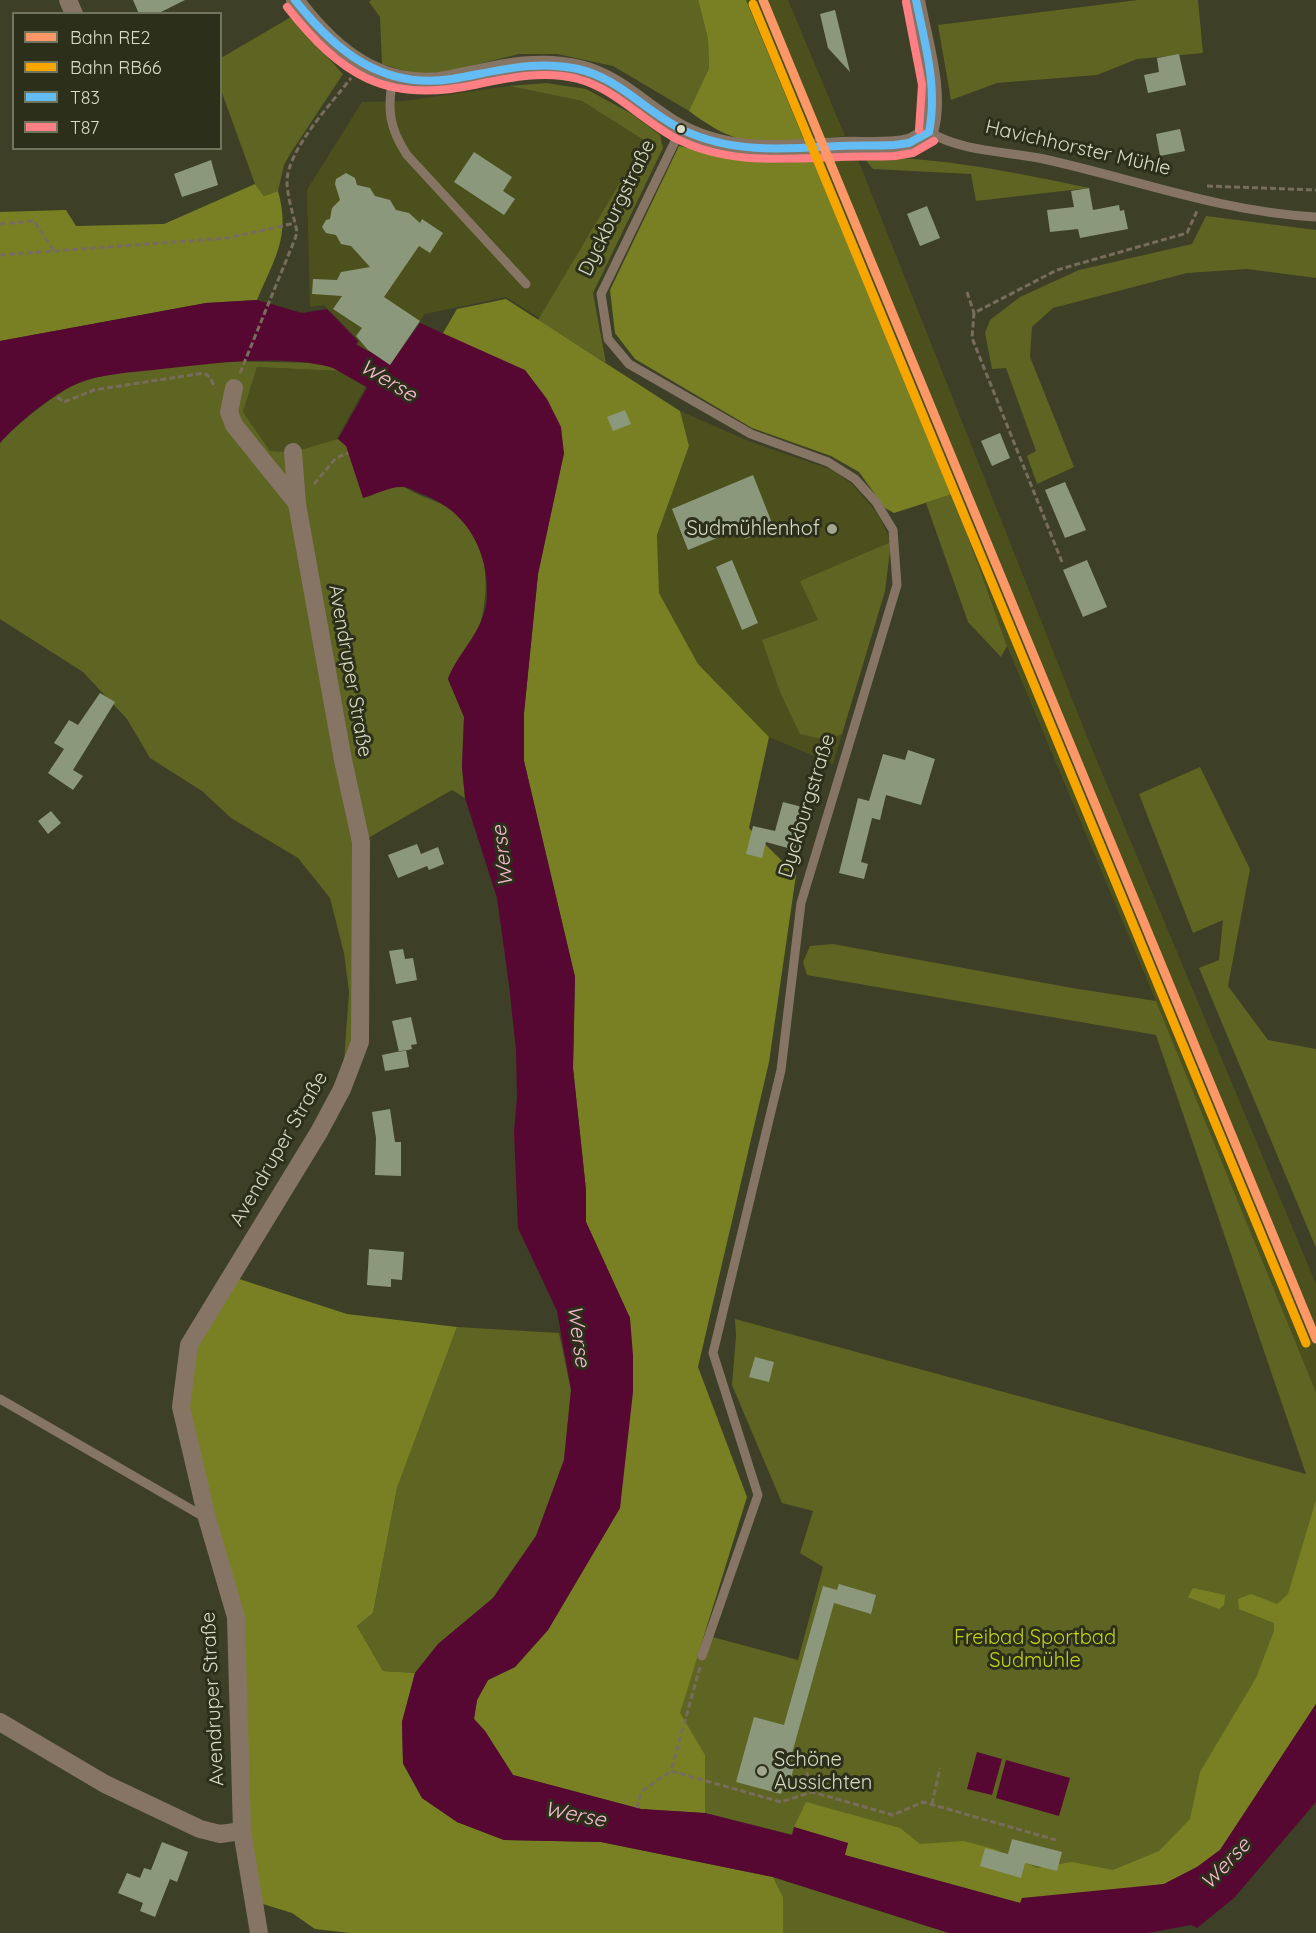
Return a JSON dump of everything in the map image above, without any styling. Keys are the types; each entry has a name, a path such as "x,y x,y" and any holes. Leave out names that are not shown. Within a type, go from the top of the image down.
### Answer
{"street":[{"name":"Dyckburgstraße","path":"295,0 322,34 358,63 393,77 418,81 447,80 538,63 570,67 602,76 627,90 681,129 714,142 749,149 782,151 907,143 929,132"},
{"path":"916,0 933,94 934,115 929,132"},
{"path":"229,412 234,388"},
{"name":"Avendruper Straße","path":"229,412 234,425 297,504 343,760 361,842 360,1042 342,1089 319,1132 189,1345 181,1407 207,1518 236,1617 242,1832 259,1933"},
{"path":"293,452 297,504"},
{"path":"0,1722 105,1784 201,1829 220,1834 242,1832"}],"lane":[{"path":"393,77 389,102 394,135 407,155 526,284"},
{"name":"Dyckburgstraße","path":"681,129 601,294 608,339 629,364 751,434 828,462 855,479 876,502 893,530 897,585 801,903 781,1070 713,1353 758,1495 702,1656"},
{"name":"Havichhorster Mühle","path":"929,132 946,143 1043,159 1202,201 1316,217"},
{"path":"0,1399 207,1518"}],"path":[{"path":"234,388 295,239 295,224 287,181 290,167 308,135 351,78 358,63"},
{"path":"1205,186 1316,190"},
{"path":"974,314 1057,270 1187,232 1202,201"},
{"path":"0,224 34,221 54,252"},
{"path":"0,255 228,238 295,224"},
{"path":"967,291 974,314 972,338 1062,562"},
{"path":"57,397 64,402 94,390 204,373 210,377 229,412"},
{"path":"297,504 336,458 348,453"},
{"path":"637,1808 641,1792 671,1772 702,1656"},
{"path":"802,1755 812,1792"},
{"path":"932,1804 940,1768"},
{"path":"671,1772 781,1802 812,1792 893,1815 922,1802 1056,1840"}],"shaded area":[{"path":"698,0 746,0 804,140 769,142 731,136 689,111 709,68 708,39"},
{"path":"746,0 788,0 845,136 804,140"},
{"path":"509,86 582,101 645,141 541,319 506,297 425,314 389,364 368,350 350,375 366,386 336,440 293,452 270,451 243,412 257,367 340,371 359,341 324,305 310,307 307,190 362,102 404,101"},
{"path":"679,146 746,161 788,163 815,160 953,494 894,513 885,508 859,472 831,456 752,428 635,359 615,333 610,290"},
{"path":"857,157 1090,744 1316,1284 1316,1392 1156,1001 1007,646 953,494 815,160"},
{"path":"255,184 264,196 278,191 283,222 275,260 257,300 206,303 0,341 0,212 66,210 76,226 164,224"},
{"path":"506,299 680,411 689,446 657,535 659,593 698,664 769,737 749,828 796,875 769,1062 698,1367 747,1497 680,1713 705,1755 705,1813 641,1809 513,1775 485,1731 474,1719 477,1700 488,1680 515,1667 548,1630 620,1508 630,1318 586,1222 586,1190 573,1068 575,977 524,761 524,713 538,574 564,453 443,333 457,309"},
{"path":"680,411 751,442 832,470 852,484 879,515 891,542 885,591 833,764 769,737 698,664 659,593 657,535 689,446"},
{"path":"230,1276 347,1314 457,1327 397,1488 373,1613 357,1626 383,1671 415,1673 402,1722 403,1764 422,1798 457,1822 504,1840 601,1842 773,1877 783,1897 783,1933 350,1933 315,1929 292,1913 253,1901 236,1617 181,1407 189,1345"},
{"path":"1316,1500 1316,1704 1220,1850 1197,1867 1164,1884 1020,1903 844,1855 848,1843 794,1827 806,1802 900,1828 920,1844 964,1841 994,1849 1037,1868 1072,1862 1113,1870 1159,1851 1190,1819 1200,1772 1256,1678 1274,1631 1274,1623 1239,1609 1238,1599 1251,1594 1277,1604 1288,1594"},
{"path":"1193,1588 1225,1595 1224,1605 1219,1609 1188,1597"}],"green space":[{"path":"371,0 698,0 708,39 709,68 689,111 613,66 557,54 519,54 446,72 415,74 382,64 380,17 369,2"},
{"path":"1138,0 1198,0 1203,53 1137,59 1097,75 997,83 951,100 938,25"},
{"path":"291,17 343,74 290,154 284,165 278,191 264,196 255,184 222,93 222,57"},
{"path":"546,83 586,89 632,114 660,135 663,148 593,293 606,363 538,320 645,141 582,101 509,86"},
{"path":"863,157 949,163 1005,171 1089,188 976,201 971,174 873,169"},
{"path":"1206,216 1316,230 1316,278 1247,269 1187,273 1053,308 1032,327 1030,357 1074,467 1037,484 1027,456 1036,451 1006,368 992,369 985,333 990,320 1020,297 1079,270 1192,244"},
{"path":"227,361 321,363 340,371 257,367 243,412 270,451 293,452 338,439 360,458 393,480 454,511 474,533 484,563 485,595 480,624 448,679 464,717 462,767 465,798 452,790 361,842 360,1042 342,1089 349,992 344,953 330,898 298,858 231,818 202,791 150,758 127,719 83,672 0,619 0,443 44,404 63,391 87,380 147,369"},
{"path":"953,494 1007,646 1001,657 968,622 926,503"},
{"path":"891,542 885,591 842,734 826,740 800,734 780,692 762,640 818,620 800,581"},
{"path":"1200,767 1250,869 1228,986 1268,1040 1316,1049 1316,1248 1199,968 1219,960 1223,920 1193,933 1139,794"},
{"name":"Freibad Sportbad Sudmühle","path":"833,944 1156,1001 1316,1392 1316,1608 1197,1830 1104,1892 1023,1898 795,1827 793,1835 705,1813 641,1809 705,1635 798,1660 823,1567 800,1553 813,1511 782,1503 732,1385 735,1319 1306,1474 1156,1035 807,975 803,962 810,946"},
{"path":"457,1327 559,1333 571,1390 564,1460 536,1536 493,1598 438,1644 415,1673 383,1671 357,1626 373,1613 397,1488"},
{"path":"773,1877 949,1933 783,1933 783,1897"}],"water":[{"path":"257,300 302,313 327,309 358,341 340,370 296,362 247,361 101,376 72,386 43,404 0,443 0,341 206,303"},
{"path":"420,323 525,370 547,399 561,427 564,453 538,574 524,713 524,761 575,977 573,1068 586,1190 586,1222 630,1318 633,1355 633,1392 620,1508 548,1630 515,1667 488,1680 477,1700 474,1719 485,1731 513,1775 641,1809 705,1813 792,1835 794,1827 848,1843 845,1855 1020,1903 1022,1898 1164,1884 1197,1867 1220,1850 1316,1704 1316,1802 1234,1898 1197,1928 1191,1925 1148,1933 949,1933 773,1877 601,1842 504,1840 457,1822 422,1798 403,1763 402,1722 415,1673 438,1644 493,1598 536,1536 564,1460 571,1390 557,1311 518,1228 514,1132 517,1097 516,1050 509,985 497,898 465,798 462,767 464,717 448,679 482,620 487,597 484,564 472,535 463,522 439,502 403,487 388,489 363,498 346,446 338,439 368,386 352,375 369,351 390,365"},
{"path":"977,1752 1002,1759 992,1795 967,1789"},
{"path":"1006,1760 1070,1778 1059,1816 996,1798"}],"building":[{"path":"133,0 185,0 161,12 138,12"},
{"path":"835,10 850,72 828,48 820,14"},
{"path":"1179,54 1186,85 1148,93 1144,75 1159,72 1157,58"},
{"path":"1180,129 1185,151 1160,156 1156,134"},
{"path":"474,152 512,177 503,191 515,199 504,215 454,182"},
{"path":"211,160 218,185 182,197 174,174"},
{"path":"346,173 355,178 357,185 370,188 375,196 390,200 396,210 409,213 420,223 422,219 443,233 430,253 419,246 384,297 420,321 390,365 368,350 356,336 362,328 333,309 342,296 312,294 313,279 337,280 341,272 370,267 351,246 341,244 336,235 326,233 322,227 326,220 330,219 332,208 340,200 335,184 336,179"},
{"path":"1089,188 1093,210 1119,205 1120,211 1124,210 1128,229 1080,238 1078,229 1050,232 1047,210 1074,207 1071,191"},
{"path":"927,206 940,238 920,246 907,214"},
{"path":"625,410 631,424 613,431 607,417"},
{"path":"1000,433 1010,458 992,466 981,441"},
{"path":"753,475 774,528 745,539 741,528 688,550 672,509"},
{"path":"1065,482 1086,530 1065,538 1045,490"},
{"path":"732,560 758,623 742,630 716,567"},
{"path":"1087,560 1107,607 1083,617 1063,570"},
{"path":"100,693 115,702 73,770 83,776 73,790 48,773 64,749 54,743 69,720 78,725"},
{"path":"908,750 935,759 921,805 886,795 880,820 872,818 861,862 868,864 864,879 839,873 858,798 869,801 883,754 905,760"},
{"path":"783,802 806,808 795,850 766,842 762,858 746,854 753,826 775,831"},
{"path":"51,811 61,823 48,834 38,821"},
{"path":"417,844 421,854 438,847 444,864 429,870 427,866 398,878 388,855"},
{"path":"403,949 405,959 413,958 417,980 396,984 389,951"},
{"path":"411,1017 417,1044 411,1045 412,1049 399,1052 392,1021"},
{"path":"406,1050 409,1067 385,1071 382,1055"},
{"path":"390,1109 395,1142 401,1142 401,1176 375,1175 376,1138 372,1112"},
{"path":"369,1249 404,1252 402,1280 391,1279 391,1287 367,1285"},
{"path":"755,1357 774,1362 769,1382 749,1377"},
{"path":"839,1584 876,1595 871,1614 834,1603 789,1764 794,1766 790,1783 784,1781 781,1794 736,1782 754,1717 784,1725 823,1586 837,1590"},
{"path":"1012,1839 1062,1852 1057,1871 1025,1863 1021,1878 980,1866 985,1848 1008,1854"},
{"path":"162,1842 188,1852 177,1882 170,1879 155,1917 140,1911 143,1903 118,1893 127,1873 140,1878 144,1868 151,1870"}],"waterway":[{"name":"Werse","path":"311,337 397,386"}],"rail line":[{"name":"RE2","path":"763,0 1316,1339"},
{"name":"RB66","path":"753,4 1306,1343"}],"transit line":[{"name":"T83","path":"295,0 310,18 344,50 363,63 404,78 427,81 452,79 499,70 546,65 578,69 606,80 683,130 702,138 740,146 780,149 894,145 909,143 929,132"},
{"name":"T83","path":"916,0 931,82 929,132"},
{"name":"T87","path":"906,2 922,85 919,130"},
{"name":"T87","path":"287,7 326,51 346,67 367,79 390,87 443,90 526,76 565,76 604,90 675,138 695,147 735,156 777,159 895,156 913,153 934,141"}],"place":[{"name":"Sudmühlenhof","path":"832,529"},
{"name":"Schöne Aussichten","path":"762,1771"}]}
